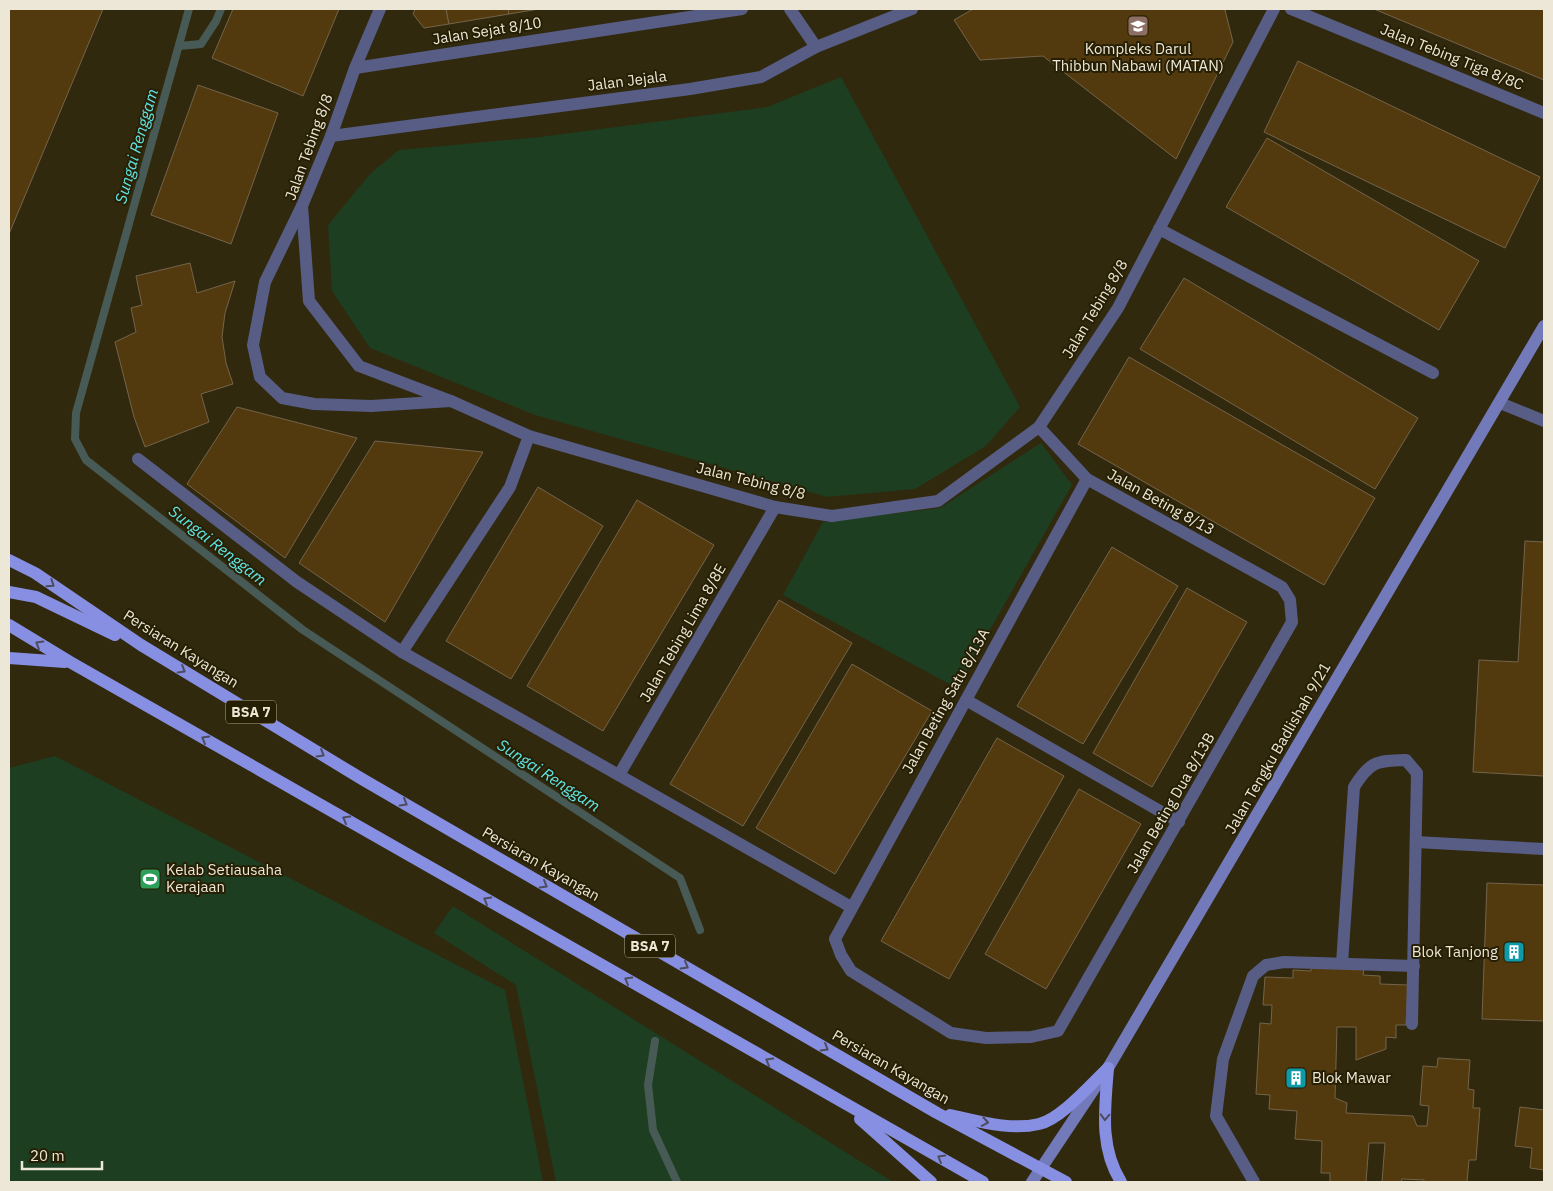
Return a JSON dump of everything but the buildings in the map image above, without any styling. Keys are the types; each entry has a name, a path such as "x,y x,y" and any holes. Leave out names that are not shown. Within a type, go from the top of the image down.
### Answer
{"main road":[{"name":"Persiaran Kayangan","path":"9,560 35,573 140,645 370,784 937,1113 1066,1182"},
{"name":"BSA 7","path":"9,592 36,597 83,621 140,645"},
{"name":"BSA 7","path":"9,625 70,662 983,1182"},
{"path":"9,658 70,662"},
{"path":"937,1113 1009,1126 1040,1124 1068,1107 1108,1068"},
{"path":"1108,1068 1104,1134 1112,1168 1121,1182"},
{"path":"838,1099 931,1182"}],"street":[{"name":"Jalan Tebing 8/8","path":"380,9 355,68 331,136 302,206 309,301 360,366 451,401 529,436 775,507 832,516 938,501 1040,426 1118,308 1274,9"},
{"name":"Jalan Sejat 8/10","path":"355,68 742,9"},
{"path":"790,9 816,47"},
{"name":"Jalan Jejala","path":"331,136 681,91 761,77 816,47 912,9"},
{"name":"Jalan Tebing Tiga 8/8C","path":"1291,9 1544,113"},
{"path":"302,206 265,282 253,346 260,377 282,398 314,404 371,406 451,401"},
{"path":"1159,229 1432,373"},
{"name":"Jalan Tengku Badlishah 9/21","path":"1032,1182 1108,1068 1544,326"},
{"path":"1500,403 1544,421"},
{"name":"Jalan Beting 8/13","path":"1040,426 1087,479 1282,587"},
{"path":"402,652 510,487 529,436"},
{"path":"138,460 297,582 402,652 850,907"},
{"name":"Jalan Beting Satu 8/13A","path":"835,939 850,907 1087,479"},
{"name":"Jalan Tebing Lima 8/8E","path":"619,775 775,507"},
{"name":"Jalan Beting Dua 8/13B","path":"835,939 841,955 851,971 951,1033 986,1038 1031,1037 1058,1031 1292,622 1290,600 1282,587"},
{"path":"966,700 1179,822"},
{"path":"1342,963 1354,787 1365,768 1382,761 1406,760 1417,773 1412,1024"},
{"path":"1416,842 1544,849"},
{"path":"1254,1182 1216,1116 1223,1059 1253,976 1266,965 1284,962 1414,966"}],"green space":[{"path":"841,77 1020,407 986,446 915,489 827,497 535,415 370,348 332,291 328,225 370,174 399,150 540,137 767,107"},
{"path":"1041,443 1072,485 957,688 783,595 823,522 940,508"},
{"name":"Kelab Setiausaha Kerajaan","path":"55,756 505,990 543,1182 9,1182 9,768"},
{"path":"453,906 893,1182 556,1182 516,985 434,933"}],"waterway":[{"name":"Sungai Renggam","path":"189,9 76,413 75,439 86,460 303,630 680,878 700,930"},
{"path":"179,46 201,44 216,21 221,9"},
{"name":"Sungai Renggam","path":"655,1041 648,1085 653,1130 677,1182"}],"place":[{"name":"Kompleks Darul Thibbun Nabawi (MATAN)","path":"1138,26"},
{"name":"Kelab Setiausaha Kerajaan","path":"150,879"},
{"name":"Blok Tanjong","path":"1514,952"},
{"name":"Blok Mawar","path":"1296,1078"}]}
